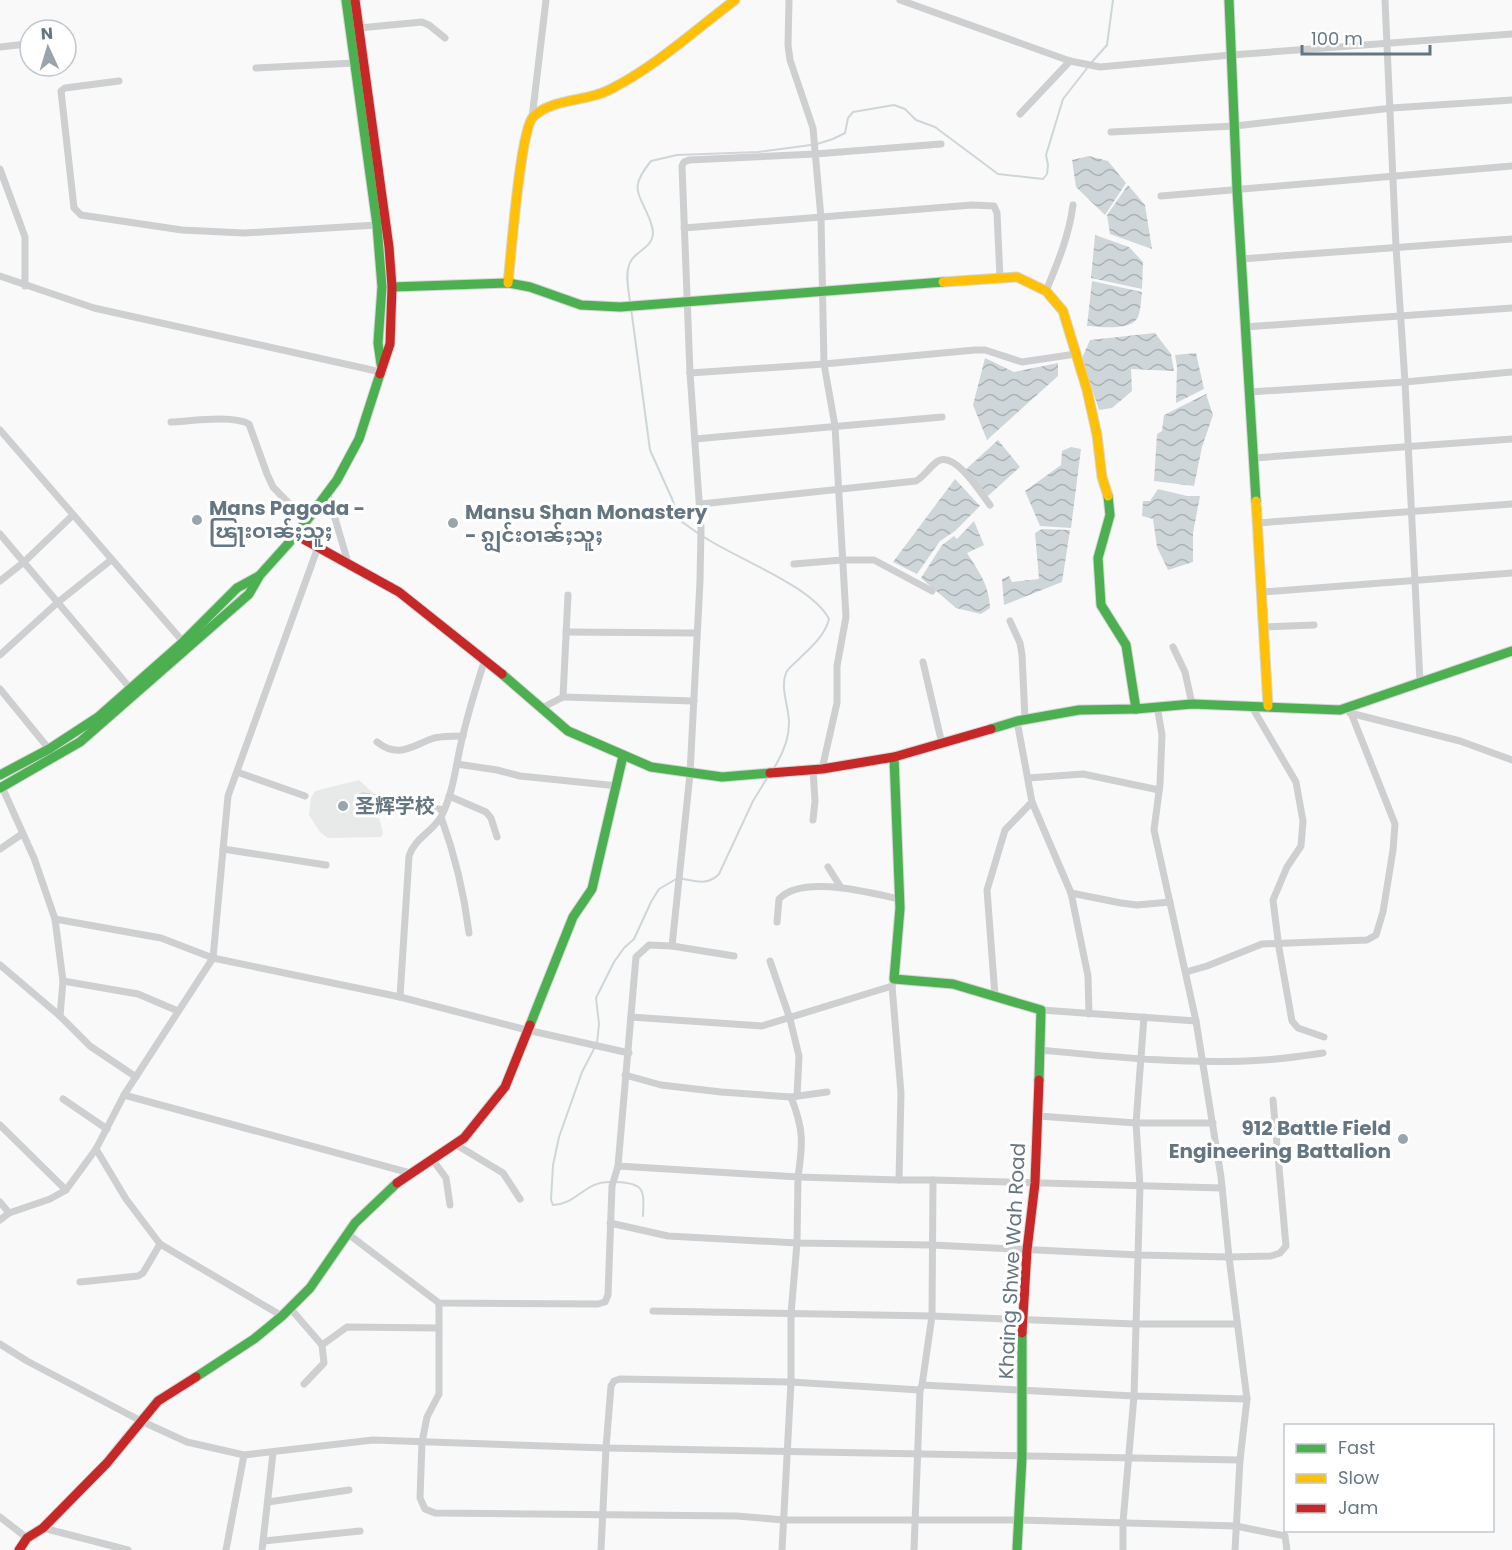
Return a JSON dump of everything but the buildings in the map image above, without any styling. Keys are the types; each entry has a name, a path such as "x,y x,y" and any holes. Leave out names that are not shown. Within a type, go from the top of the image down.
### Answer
{"street":[{"path":"346,0 377,225 382,287 378,343 381,370"},
{"path":"0,776 50,749 98,717 130,688 249,594 260,575 296,535 337,480 359,439 390,344 392,287 384,202 355,0"},
{"path":"507,283 518,184 527,130 532,118 546,0"},
{"path":"532,118 549,108 606,92 630,79 735,0"},
{"path":"789,0 790,60 813,128 821,218 824,364 835,426 846,617 837,666 837,703 818,769 813,820"},
{"path":"900,0 918,3 1083,65 1100,67 1512,34"},
{"path":"1228,0 1268,706"},
{"path":"1385,0 1392,108 1392,177 1409,447 1420,682"},
{"path":"359,28 422,22 445,38"},
{"path":"0,47 18,45"},
{"path":"1020,114 1070,60"},
{"path":"256,68 354,63"},
{"path":"119,81 65,88 61,91 74,208 81,215 182,230 244,233 377,225"},
{"path":"1112,132 1234,126 1392,108 1512,100"},
{"path":"672,946 690,774 701,540 701,504 690,373 682,166 684,162 814,151 941,144"},
{"path":"1161,196 1512,166"},
{"path":"0,169 25,237 25,286"},
{"path":"1046,291 1062,254 1071,225 1073,205"},
{"path":"684,228 961,206 994,206 997,213 1000,277"},
{"path":"1241,259 1512,239"},
{"path":"0,276 94,308 381,370"},
{"path":"392,287 507,283 530,287 581,305 625,307 1000,277 1017,277 1046,291 1063,311 1087,390 1097,435 1102,477 1110,502 1110,515 1098,558 1101,605 1126,645 1136,708"},
{"path":"1245,327 1512,308"},
{"path":"690,373 824,364 975,350 985,350 1022,362 1076,354"},
{"path":"1250,392 1405,382 1512,372"},
{"path":"695,439 942,417"},
{"path":"171,422 228,420 243,421 249,424 273,487 306,521"},
{"path":"0,430 186,645"},
{"path":"1254,458 1512,439"},
{"path":"701,504 916,481 937,462 949,459 960,467 990,505"},
{"path":"327,491 349,566"},
{"path":"1258,523 1512,504"},
{"path":"0,580 24,562 73,515"},
{"path":"0,534 130,688"},
{"path":"296,535 399,592 485,659 568,731 651,767 722,777 818,769 894,757 1021,720 1079,710 1192,704 1340,710 1460,741 1512,760"},
{"path":"0,1220 9,1213 50,1199 66,1190 96,1149 124,1095 213,958 228,796 318,547"},
{"path":"0,656 57,603 111,560"},
{"path":"794,564 874,560 932,591"},
{"path":"1262,592 1512,573"},
{"path":"563,697 568,595"},
{"path":"1010,621 1020,643 1022,655 1021,720 1032,802 1071,893 1088,976 1089,1014"},
{"path":"1264,627 1314,625"},
{"path":"566,632 696,633"},
{"path":"60,1016 63,981 55,918 34,858 1,788 80,742 186,645"},
{"path":"1173,646 1185,672 1192,704"},
{"path":"1340,710 1512,651"},
{"path":"400,997 409,856 416,843 430,832 442,813 449,795 485,659"},
{"path":"923,662 942,744"},
{"path":"0,689 50,749"},
{"path":"542,708 563,697 694,701"},
{"path":"1157,706 1162,735 1154,830 1203,1060 1222,1188 1247,1400 1240,1460 1235,1550"},
{"path":"1252,707 1296,782 1303,821 1301,846 1287,867 1273,900 1278,944 1292,1021 1298,1028 1324,1037"},
{"path":"1186,972 1262,944 1367,940 1376,935 1383,912 1395,824 1352,713"},
{"path":"377,742 387,750 401,751 440,737 463,736"},
{"path":"19,1550 27,1539 43,1528 107,1463 158,1401 254,1339 282,1316 310,1288 355,1223 410,1173 464,1138 505,1088 573,917 592,890 618,786 623,756"},
{"path":"894,757 899,899 893,982 901,1093 899,1180"},
{"path":"457,764 520,776 618,786"},
{"path":"237,772 305,796"},
{"path":"1028,778 1083,774 1159,790"},
{"path":"449,795 486,812 497,837"},
{"path":"363,796 442,813"},
{"path":"995,996 987,890 1005,830 1032,802"},
{"path":"442,813 464,895 469,933"},
{"path":"0,849 22,834"},
{"path":"224,849 326,865"},
{"path":"828,867 840,886"},
{"path":"777,922 779,898 801,889 840,886 899,899"},
{"path":"1071,893 1129,904 1170,902"},
{"path":"55,918 161,938 213,958 400,997 527,1030 629,1053"},
{"path":"348,1234 439,1302 598,1304 605,1302 608,1295 612,1186 613,1175 618,1166 636,957 649,945 672,946 734,956"},
{"path":"770,961 790,1019 799,1056 794,1097 803,1141 798,1177 797,1243 791,1314 791,1382 782,1550"},
{"path":"1,967 60,1016 90,1046 136,1077"},
{"path":"63,981 138,994 178,1011"},
{"path":"631,1017 762,1026 790,1019 893,982 953,984 1041,1010 1196,1021"},
{"name":"Khaing Shwe Wah Road","path":"1017,1550 1022,1457 1022,1319 1035,1183 1041,1010"},
{"path":"1123,1550 1123,1522 1134,1396 1140,1186 1136,1123 1144,1017"},
{"path":"1040,1050 1141,1059 1203,1060 1262,1060 1323,1053"},
{"path":"625,1075 661,1085 794,1097 827,1092"},
{"path":"124,1095 410,1173"},
{"path":"63,1099 107,1129"},
{"path":"610,1223 668,1236 797,1243 932,1245 1139,1255 1271,1256 1280,1253 1286,1246 1273,1100"},
{"path":"1038,1116 1136,1123 1213,1123"},
{"path":"0,1125 66,1190"},
{"path":"456,1144 503,1173 520,1199"},
{"path":"96,1149 126,1198 160,1244 282,1316"},
{"path":"432,1159 446,1178 450,1205"},
{"path":"618,1166 798,1177 1222,1188"},
{"path":"914,1550 921,1387 932,1316 933,1180"},
{"path":"0,1202 9,1213"},
{"path":"80,1282 138,1276 143,1273 160,1244"},
{"path":"439,1302 439,1394 428,1417 422,1442 420,1498 425,1509 435,1513 737,1516 784,1520 915,1522 1123,1522 1236,1526 1285,1536 1287,1550"},
{"path":"290,1308 322,1345 324,1363 304,1384"},
{"path":"653,1311 932,1316 1135,1324 1237,1324"},
{"path":"322,1345 347,1327 439,1328"},
{"path":"0,1344 27,1361 141,1421 187,1442 244,1455 373,1440 606,1448 787,1450 1128,1460 1240,1460"},
{"path":"602,1550 611,1386 614,1381 621,1379 1022,1389 1247,1400"},
{"path":"262,1550 273,1453"},
{"path":"226,1550 244,1455"},
{"path":"268,1502 349,1490"},
{"path":"0,1517 27,1539"},
{"path":"43,1528 128,1550"},
{"path":"264,1540 360,1531"}],"shaded area":[{"name":"圣辉学校","path":"359,780 373,793 383,833 381,837 328,838 320,832 309,815 311,798 315,791"}],"water":[{"path":"1089,156 1108,161 1126,183 1105,215 1076,187 1072,160"},
{"path":"1128,185 1145,205 1152,249 1110,234 1107,215"},
{"path":"1095,235 1129,247 1143,262 1142,289 1091,278"},
{"path":"1092,281 1142,292 1139,314 1135,321 1115,327 1087,326"},
{"path":"1155,333 1171,354 1174,371 1131,369 1132,391 1112,408 1099,410 1082,358 1090,340"},
{"path":"1196,353 1204,389 1176,403 1175,355"},
{"path":"985,358 1014,372 1058,363 1058,376 987,440 973,405"},
{"path":"1206,394 1213,415 1202,447 1194,486 1154,481 1157,434 1162,431 1164,415"},
{"path":"998,440 1020,467 988,496 964,471"},
{"path":"1071,447 1081,449 1071,528 1040,526 1025,491 1061,465 1062,451"},
{"path":"955,479 980,506 955,531 940,541 917,574 893,562"},
{"path":"1158,489 1187,496 1200,496 1193,533 1193,562 1168,570 1157,547 1153,519 1142,516 1143,501 1150,501"},
{"path":"974,521 984,545 967,553 985,585 990,608 981,614 956,608 921,578 942,545 954,536 957,539"},
{"path":"1042,529 1070,530 1062,582 1004,605 1002,579 1009,576 1012,582 1039,579 1035,533"}],"waterway":[{"path":"1091,63 1107,45 1113,0"},
{"path":"817,144 845,133 848,118 853,112 894,105 905,109 916,120 935,127 998,174 1043,179 1047,174 1046,155 1063,99 1088,67"},
{"path":"630,303 627,279 629,265 634,256 646,247 653,233 638,190 640,178 651,161 677,155 758,152 811,145"},
{"path":"631,308 650,450 673,501 678,519 699,534"},
{"path":"704,537 791,584 807,595 829,619 821,636 786,673 784,685 789,730 784,748 772,771"},
{"path":"611,1182 594,1185 562,1204 553,1205 551,1200 553,1165 559,1137 582,1072 597,1043 599,1024 596,998 614,962 634,939 659,889 678,878 705,882 719,874 753,801 769,775"},
{"path":"616,1182 638,1186 643,1194 643,1216"}],"traffic: fast":[{"path":"346,0 377,225 382,287 378,343 381,364"},
{"path":"1229,0 1237,190 1256,501"},
{"path":"392,287 508,283 530,287 581,305 620,307 943,282"},
{"path":"0,788 80,742 249,594 260,575 296,535 337,480 359,439 380,374"},
{"path":"1108,496 1110,515 1098,558 1101,605 1126,645 1136,709"},
{"path":"0,775 49,749 98,717 183,642 237,588 259,576"},
{"path":"991,729 1017,721 1079,710 1136,709 1192,704 1340,710 1512,651"},
{"path":"502,674 568,731 651,767 722,777 770,773"},
{"path":"530,1025 573,917 592,889 623,756"},
{"path":"894,757 900,908 894,979 953,984 1041,1010 1039,1080"},
{"path":"196,1377 254,1339 282,1316 310,1288 355,1223 397,1183"},
{"path":"1017,1550 1022,1457 1022,1333"}],"traffic: slow":[{"path":"508,283 520,169 528,127 533,117 550,106 600,94 626,81 658,60 735,0"},
{"path":"943,282 1017,277 1046,291 1063,311 1087,390 1097,435 1102,477 1108,496"},
{"path":"1256,501 1268,706"}],"traffic: jam":[{"path":"355,0 389,247 392,287 390,344 380,374"},
{"path":"296,535 399,592 502,674"},
{"path":"770,773 822,769 894,757 991,729"},
{"path":"397,1183 464,1138 505,1087 530,1025"},
{"path":"1022,1333 1027,1250 1035,1183 1039,1080"},
{"path":"19,1550 27,1538 43,1528 107,1463 158,1401 196,1377"}],"place":[{"name":"Mans Pagoda - ၽြႃးဝၢၼ်ႈသူႈ","path":"197,520"},
{"name":"Mansu Shan Monastery - ၵျွင်းဝၢၼ်ႈသူႈ","path":"453,523"},
{"name":"圣辉学校","path":"343,806"},
{"name":"912 Battle Field Engineering Battalion","path":"1403,1139"}]}
